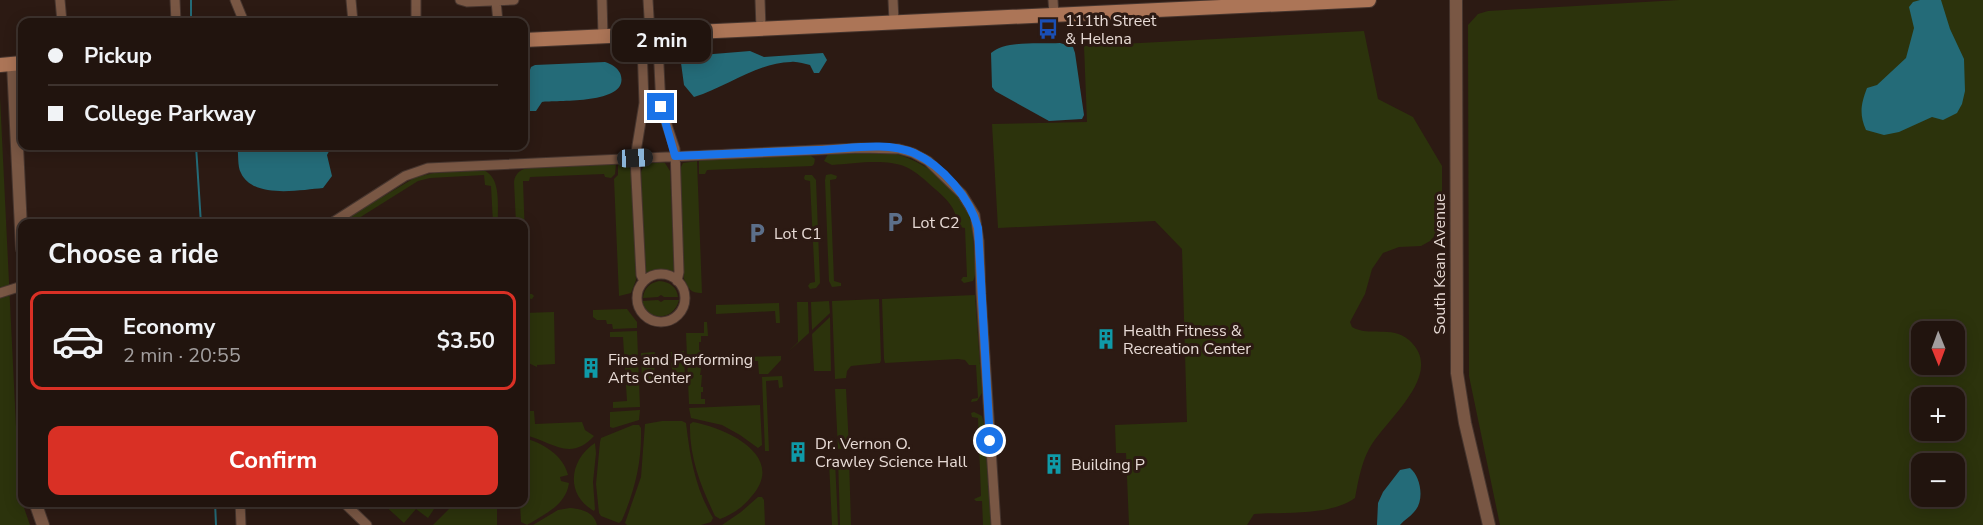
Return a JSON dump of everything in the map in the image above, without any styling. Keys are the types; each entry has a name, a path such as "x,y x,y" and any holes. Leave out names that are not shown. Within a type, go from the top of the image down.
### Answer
{"main road":[{"path":"528,40 1369,0"}],"street":[{"path":"60,0 62,18"},
{"path":"175,0 176,18"},
{"path":"235,0 242,18"},
{"path":"351,0 353,18"},
{"path":"416,0 416,18"},
{"path":"460,0 514,0"},
{"path":"602,0 603,36"},
{"path":"648,0 650,34 658,45 661,107 675,156 679,272 677,281"},
{"path":"760,0 761,29"},
{"path":"893,0 894,22"},
{"path":"1053,0 1054,15"},
{"name":"South Kean Avenue","path":"1456,0 1457,374 1465,423 1489,525"},
{"path":"496,1 498,18"},
{"path":"644,281 641,275 635,158 644,103 642,46 650,34"},
{"path":"12,64 20,219"},
{"path":"338,219 405,176 428,168 860,148 899,149 913,153 928,161 962,194 975,215 979,241 996,525"},
{"path":"657,274 677,281 684,291 685,298 682,310 677,317 662,323 653,322 640,312 636,298 644,281 657,274"},
{"path":"0,293 18,287"},
{"path":"37,507 43,525"},
{"path":"240,507 241,525"},
{"path":"348,507 367,525"}],"green space":[{"path":"1679,0 1983,0 1983,525 1500,525 1469,376 1468,25 1478,14 1488,11"},
{"path":"1364,31 1378,99 1413,117 1442,166 1442,216 1437,233 1430,241 1421,246 1399,247 1383,253 1372,269 1365,294 1350,322 1352,327 1359,330 1395,333 1409,340 1419,353 1421,367 1417,382 1369,449 1355,498 1345,504 1306,512 1254,514 1247,525 1129,525 1126,453 1116,453 1115,425 1187,422 1182,249 1155,221 998,228 992,124 1087,122 1084,46"},
{"path":"0,97 18,458 18,507 24,507 30,525 0,525"},
{"path":"884,152 921,164 944,181 962,201 972,227 975,267 973,281 964,283 961,280 967,277 965,228 959,227 954,210 948,202 914,171 888,163 832,165 824,161 828,154"},
{"path":"810,155 815,159 812,166 707,170 705,174 699,174 699,160"},
{"path":"697,161 702,293 690,290 684,279 679,171 683,163"},
{"path":"665,163 670,171 674,270 672,272 657,269 646,273 641,173 646,165"},
{"path":"616,164 615,174 611,178 605,177 604,174 530,177 529,181 523,181 524,219 516,219 514,182 521,170"},
{"path":"618,164 629,166 632,174 636,280 631,293 619,296 614,179 618,175"},
{"path":"483,170 489,174 496,185 498,219 493,219 491,186 485,185 484,175 430,178 418,181 357,219 346,219 416,177 434,173"},
{"path":"805,175 812,175 816,180 820,283 816,288 810,289 808,286 810,283 815,282 810,181 805,180"},
{"path":"826,175 837,176 836,179 830,180 834,281 841,283 841,286 832,287 829,281 825,180"},
{"path":"659,281 672,286 678,297 661,295 643,298 648,286"},
{"path":"528,294 534,296 532,299 528,298"},
{"path":"975,295 982,393 977,401 971,402 972,399 978,398 976,365 969,365 965,360 885,363 882,299"},
{"path":"879,299 880,363 851,366 846,378 835,379 832,301"},
{"path":"658,300 661,302 679,300 672,312 661,316 650,313 642,301"},
{"path":"829,301 830,313 812,330 811,302"},
{"path":"797,302 808,302 809,333 788,352 798,342"},
{"path":"779,303 780,323 776,323 775,311 716,314 716,305"},
{"path":"627,309 637,322 637,328 613,329 612,324 607,324 606,320 597,320 593,317 593,310"},
{"path":"554,312 555,364 537,365 537,367 528,363 528,313"},
{"path":"830,317 831,371 814,371 812,334"},
{"path":"704,322 707,322 708,336 701,336 699,350 702,355 699,356 702,362 700,375 702,375 703,392 701,392 701,399 705,399 705,404 689,404 686,333 704,333"},
{"path":"637,331 640,407 613,408 613,402 627,401 623,337 610,337 610,332"},
{"path":"684,351 685,380 671,381 673,374 671,363 673,362 670,352"},
{"path":"655,352 653,363 655,363 656,381 642,382 641,353"},
{"path":"781,356 781,360 768,374 759,374 758,361 743,361 742,357"},
{"path":"782,376 783,387 779,388 778,380 766,381 769,451 765,451 762,377"},
{"path":"835,389 846,389 849,447 838,449"},
{"path":"760,405 762,445 758,448 722,425 691,418 689,408"},
{"path":"640,410 639,420 610,427 610,412"},
{"path":"528,411 534,411 535,424 582,422 585,430 594,436 577,448 568,449 528,436"},
{"path":"971,413 982,416 984,423 991,525 983,525 982,501 974,499 981,496 978,418 972,417"},
{"path":"662,421 686,423 694,472 713,518 711,522 701,525 627,525 625,523 641,477 645,424"},
{"path":"693,422 721,430 748,446 758,457 762,469 760,482 751,497 737,510 720,519 715,516 697,472 690,436 690,424"},
{"path":"633,425 639,425 641,428 639,464 631,498 619,523 599,513 596,484 600,442 601,438"},
{"path":"528,439 545,447 562,461 568,475 560,477 561,481 569,483 564,497 547,513 527,525 521,522 520,507 528,507"},
{"path":"595,443 594,511 578,496 574,477 580,459"},
{"path":"838,457 849,458 851,525 840,525"},
{"path":"829,461 835,461 838,525 832,525"},
{"path":"758,497 764,500 765,525 722,525 741,512"},
{"path":"386,507 432,507 434,509 428,518 416,509 404,523"},
{"path":"451,507 497,507 497,525 433,525"},
{"path":"570,508 587,512 597,525 533,525 558,510"}],"water":[{"path":"1941,0 1950,29 1964,59 1965,91 1962,104 1957,113 1943,120 1932,117 1899,132 1884,135 1866,130 1862,119 1862,109 1867,88 1877,85 1906,58 1914,28 1909,7 1913,2"},
{"path":"1060,43 1073,47 1075,53 1084,115 1082,119 1049,121 995,91 992,87 991,53 997,49 1014,44"},
{"path":"750,51 764,57 823,53 827,60 819,73 814,73 810,65 793,62 766,66 694,97 684,85 681,63 689,56"},
{"path":"605,62 617,69 621,83 615,91 605,96 542,102 536,111 530,111 528,75 531,67"},
{"path":"237,150 330,150 327,155 332,176 323,188 290,191 266,190 247,181 239,167"},
{"path":"1410,468 1419,483 1420,502 1412,514 1400,525 1377,525 1378,503 1383,492 1400,470"}],"waterway":[{"path":"191,0 191,18"},
{"path":"196,150 201,219"},
{"path":"215,507 216,525"}],"place":[{"name":"111th Street & Helena","path":"1048,29"},
{"name":"Lot C2","path":"895,222"},
{"name":"Lot C1","path":"757,233"},
{"name":"Health Fitness & Recreation Center","path":"1106,339"},
{"name":"Fine and Performing Arts Center","path":"591,368"},
{"name":"Dr. Vernon O. Crawley Science Hall","path":"798,452"},
{"name":"Building P","path":"1054,464"}],"route":[{"path":"661,107 675,149 675,156 885,147 913,153 928,161 947,178 962,194 975,215 978,228 990,441"}]}
